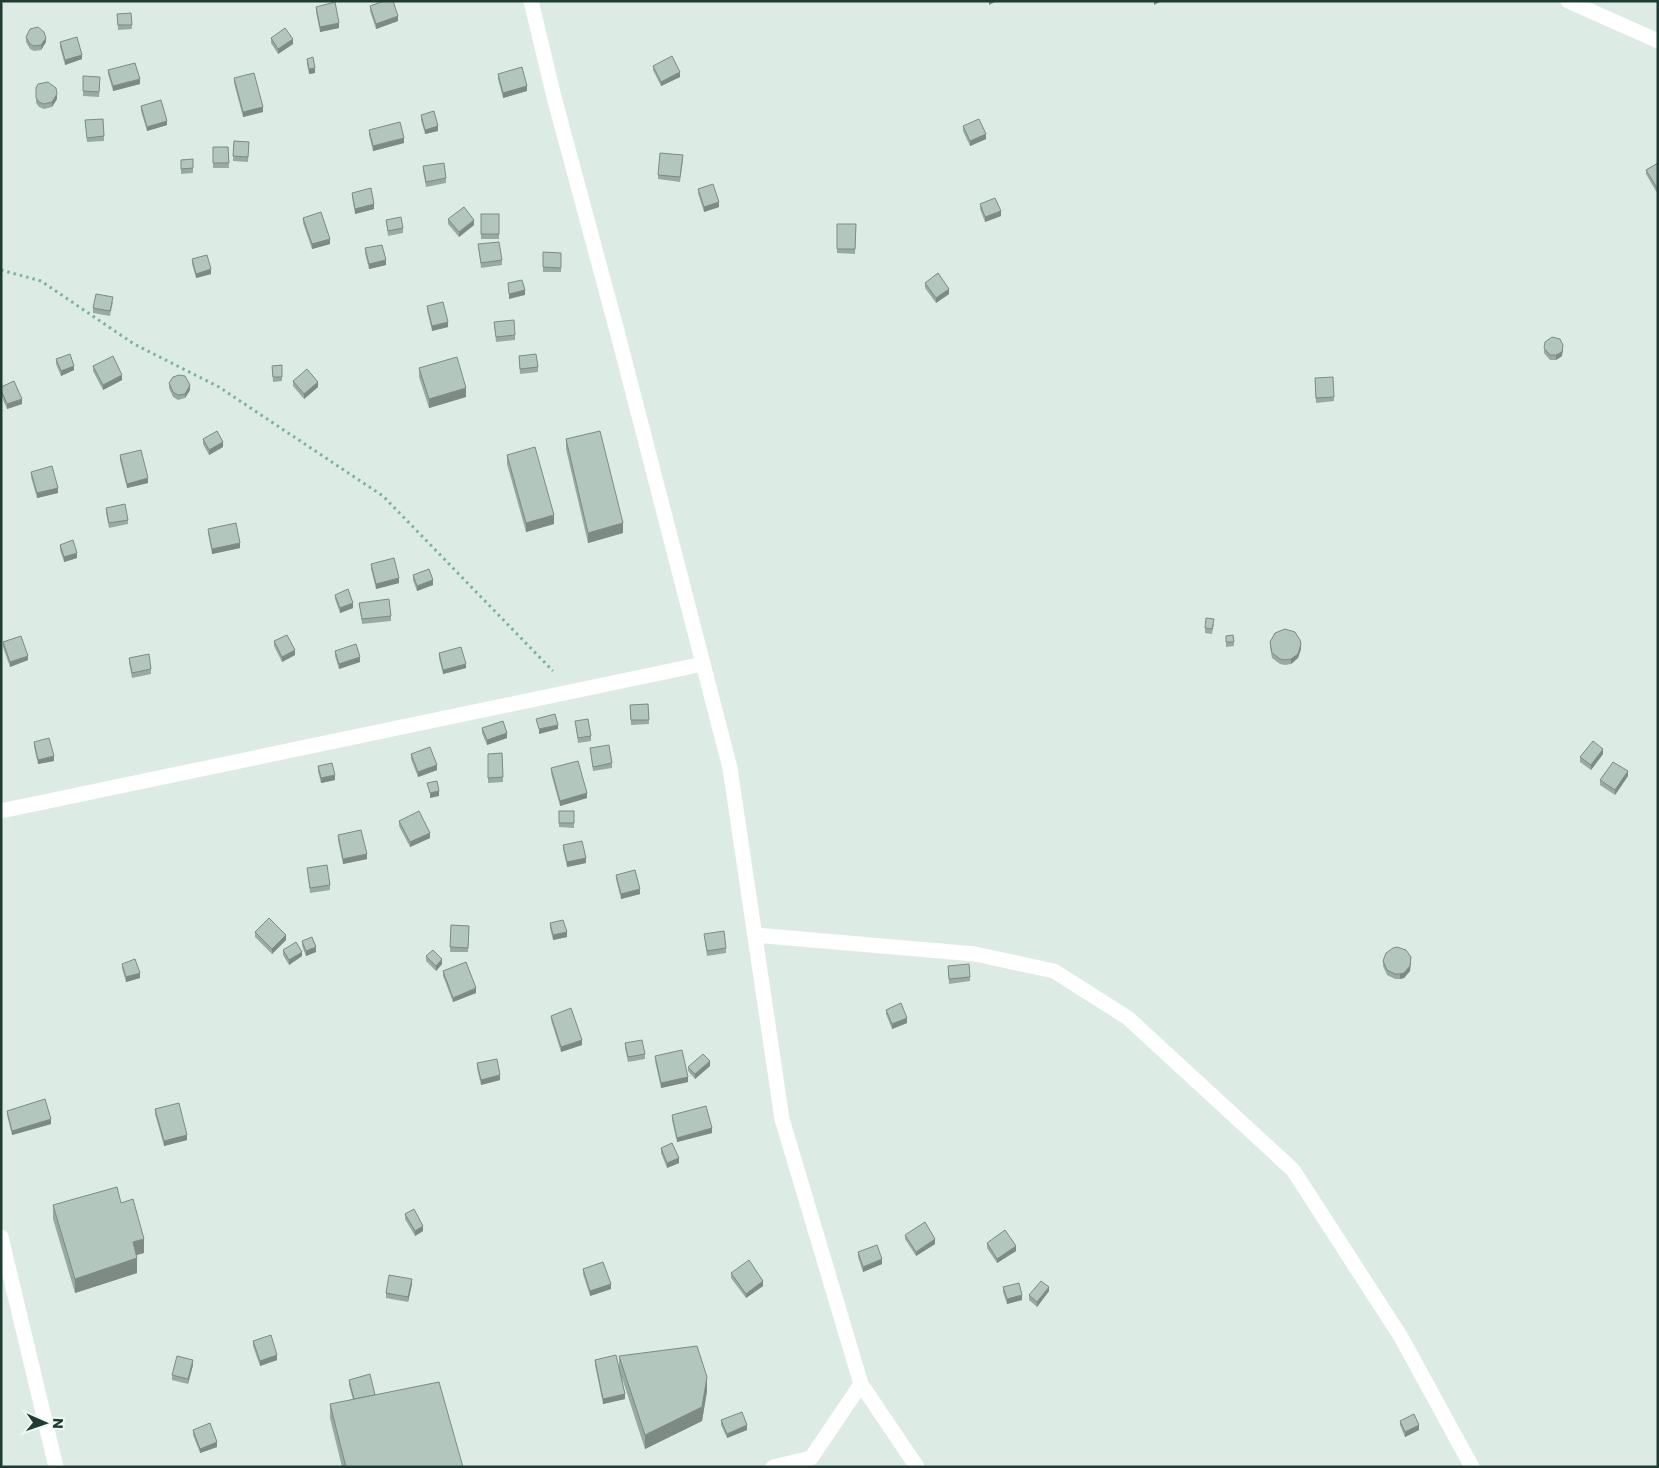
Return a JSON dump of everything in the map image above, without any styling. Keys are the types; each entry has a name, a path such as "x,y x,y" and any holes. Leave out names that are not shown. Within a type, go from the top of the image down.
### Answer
{"street":[{"path":"531,1 554,97 617,331 730,768 782,1118 862,1384 917,1467"},
{"path":"1568,1 1658,41"},
{"path":"1,811 703,664"},
{"path":"755,935 975,954 1054,971 1128,1018 1293,1170 1401,1338 1472,1467"},
{"path":"1,1237 56,1467"},
{"path":"773,1467 811,1458 862,1384"}],"path":[{"path":"1,270 40,281 134,344 220,387 383,496 572,691"}],"building":[{"path":"384,1 393,1 398,16 376,24 370,6"},
{"path":"335,2 339,23 320,27 316,7"},
{"path":"131,13 132,25 118,25 117,14"},
{"path":"38,27 44,32 46,38 41,45 34,46 30,44 26,37 30,29"},
{"path":"285,28 293,39 278,49 271,38"},
{"path":"77,37 82,55 65,60 60,42"},
{"path":"672,56 680,72 661,82 653,66"},
{"path":"313,57 315,68 309,69 307,59"},
{"path":"135,63 140,79 113,86 108,70"},
{"path":"522,67 527,86 503,93 498,74"},
{"path":"254,73 263,107 243,112 234,78"},
{"path":"83,76 100,77 99,92 83,91"},
{"path":"48,82 56,88 57,94 52,102 44,104 36,98 36,88 38,84"},
{"path":"161,100 167,121 147,127 141,106"},
{"path":"434,111 438,126 425,130 421,115"},
{"path":"103,119 104,136 87,138 85,120"},
{"path":"979,119 986,134 970,141 963,126"},
{"path":"400,122 404,138 373,146 369,130"},
{"path":"234,141 249,142 248,157 233,156"},
{"path":"213,147 228,147 229,163 213,163"},
{"path":"660,153 683,155 680,177 658,175"},
{"path":"193,159 193,168 181,169 181,160"},
{"path":"444,163 446,178 426,182 423,166"},
{"path":"1658,163 1658,188 1657,188 1646,170"},
{"path":"713,184 719,202 704,207 698,189"},
{"path":"371,188 374,204 355,209 352,193"},
{"path":"995,198 1001,211 985,217 980,204"},
{"path":"464,207 474,220 459,232 448,219"},
{"path":"321,212 330,239 312,244 303,218"},
{"path":"481,214 499,214 499,234 481,234"},
{"path":"401,217 403,228 388,231 386,220"},
{"path":"837,224 856,224 855,249 837,249"},
{"path":"499,242 502,260 481,263 478,244"},
{"path":"382,245 386,260 369,264 365,248"},
{"path":"543,252 561,253 561,268 543,267"},
{"path":"207,255 211,269 196,274 192,259"},
{"path":"938,273 949,289 936,298 925,283"},
{"path":"522,280 525,290 509,294 508,283"},
{"path":"96,294 113,297 110,311 93,308"},
{"path":"443,302 448,322 432,326 427,306"},
{"path":"514,320 515,335 496,337 494,322"},
{"path":"1552,337 1560,339 1563,345 1562,352 1556,355 1550,355 1544,348 1545,342"},
{"path":"70,354 74,366 61,371 56,359"},
{"path":"536,354 538,367 520,369 519,356"},
{"path":"113,356 122,375 103,385 93,366"},
{"path":"457,357 466,388 429,399 419,368"},
{"path":"282,365 282,377 273,377 272,366"},
{"path":"307,369 318,382 304,394 293,381"},
{"path":"185,376 190,385 185,394 178,395 173,392 169,383 173,377"},
{"path":"1333,377 1334,397 1316,398 1315,378"},
{"path":"14,381 22,399 7,404 1,387"},
{"path":"217,431 223,442 209,450 203,439"},
{"path":"600,431 623,523 588,533 566,439"},
{"path":"535,447 554,515 526,523 507,455"},
{"path":"141,450 148,478 127,484 120,455"},
{"path":"52,466 58,488 37,493 31,472"},
{"path":"125,504 128,520 109,523 106,508"},
{"path":"236,523 240,543 212,549 208,529"},
{"path":"73,540 77,553 64,557 60,545"},
{"path":"394,558 399,578 376,584 371,564"},
{"path":"429,569 433,580 417,586 413,575"},
{"path":"348,589 353,603 340,608 335,595"},
{"path":"389,599 391,616 362,619 359,603"},
{"path":"1206,618 1214,619 1212,629 1205,628"},
{"path":"1285,629 1295,632 1301,644 1298,654 1291,659 1285,660 1272,653 1270,642 1275,633"},
{"path":"287,635 295,650 282,657 274,641"},
{"path":"1233,635 1234,642 1226,642 1226,636"},
{"path":"21,636 28,656 10,662 3,642"},
{"path":"356,644 360,657 339,664 335,651"},
{"path":"461,647 466,664 443,670 439,653"},
{"path":"149,654 151,669 132,673 129,658"},
{"path":"648,704 649,720 631,720 630,705"},
{"path":"555,714 558,725 539,729 536,719"},
{"path":"588,719 591,736 578,738 575,721"},
{"path":"503,721 507,733 487,740 482,728"},
{"path":"49,738 54,756 38,760 34,742"},
{"path":"1593,741 1603,749 1591,765 1580,757"},
{"path":"609,745 612,763 593,767 590,748"},
{"path":"430,747 437,765 418,772 411,754"},
{"path":"502,753 503,777 488,778 488,754"},
{"path":"578,761 587,793 560,801 551,768"},
{"path":"1613,762 1628,771 1615,790 1600,780"},
{"path":"332,763 335,775 321,778 318,766"},
{"path":"437,781 439,791 430,793 427,783"},
{"path":"419,811 430,833 410,842 399,821"},
{"path":"559,811 574,811 574,823 559,823"},
{"path":"361,830 367,854 343,859 338,835"},
{"path":"582,841 586,858 567,862 563,845"},
{"path":"327,865 330,885 310,888 307,868"},
{"path":"635,870 640,889 621,894 616,875"},
{"path":"269,918 286,935 272,949 255,932"},
{"path":"563,920 567,932 553,935 550,923"},
{"path":"451,925 469,926 468,948 450,947"},
{"path":"724,931 726,948 707,951 704,934"},
{"path":"312,937 316,947 306,951 302,941"},
{"path":"296,942 302,952 289,960 283,950"},
{"path":"1397,947 1406,950 1411,957 1410,966 1404,973 1400,974 1387,970 1383,961 1386,953"},
{"path":"433,950 442,959 436,966 426,956"},
{"path":"135,959 140,973 126,977 122,964"},
{"path":"466,962 476,988 453,998 443,971"},
{"path":"969,964 970,977 949,979 948,966"},
{"path":"901,1003 907,1018 892,1024 886,1010"},
{"path":"571,1008 582,1040 561,1047 551,1016"},
{"path":"642,1040 645,1054 628,1057 625,1043"},
{"path":"682,1050 688,1077 661,1083 655,1056"},
{"path":"703,1054 710,1061 695,1074 688,1067"},
{"path":"497,1059 500,1075 481,1080 477,1063"},
{"path":"45,1099 51,1119 12,1131 7,1111"},
{"path":"179,1103 187,1135 164,1141 155,1109"},
{"path":"706,1106 712,1128 677,1138 672,1115"},
{"path":"672,1143 679,1158 667,1163 661,1148"},
{"path":"117,1187 121,1203 133,1199 144,1239 133,1242 137,1258 75,1279 53,1205"},
{"path":"414,1209 423,1226 415,1231 405,1214"},
{"path":"925,1222 935,1239 916,1252 905,1235"},
{"path":"1005,1230 1016,1246 997,1259 987,1243"},
{"path":"877,1245 882,1259 863,1267 858,1252"},
{"path":"749,1260 763,1281 746,1294 731,1273"},
{"path":"603,1262 611,1284 590,1291 583,1269"},
{"path":"389,1275 412,1279 408,1297 386,1293"},
{"path":"1041,1281 1049,1287 1037,1302 1029,1295"},
{"path":"1019,1283 1022,1295 1007,1299 1003,1287"},
{"path":"271,1335 277,1355 260,1361 253,1341"},
{"path":"697,1346 707,1377 702,1407 645,1435 619,1356"},
{"path":"616,1355 625,1394 603,1399 595,1360"},
{"path":"177,1356 193,1360 188,1379 172,1375"},
{"path":"370,1374 375,1395 354,1399 349,1380"},
{"path":"439,1382 463,1467 346,1467 330,1404"},
{"path":"742,1412 747,1425 727,1434 721,1420"},
{"path":"1414,1414 1419,1425 1405,1432 1400,1421"},
{"path":"210,1423 217,1442 200,1449 193,1430"}]}
